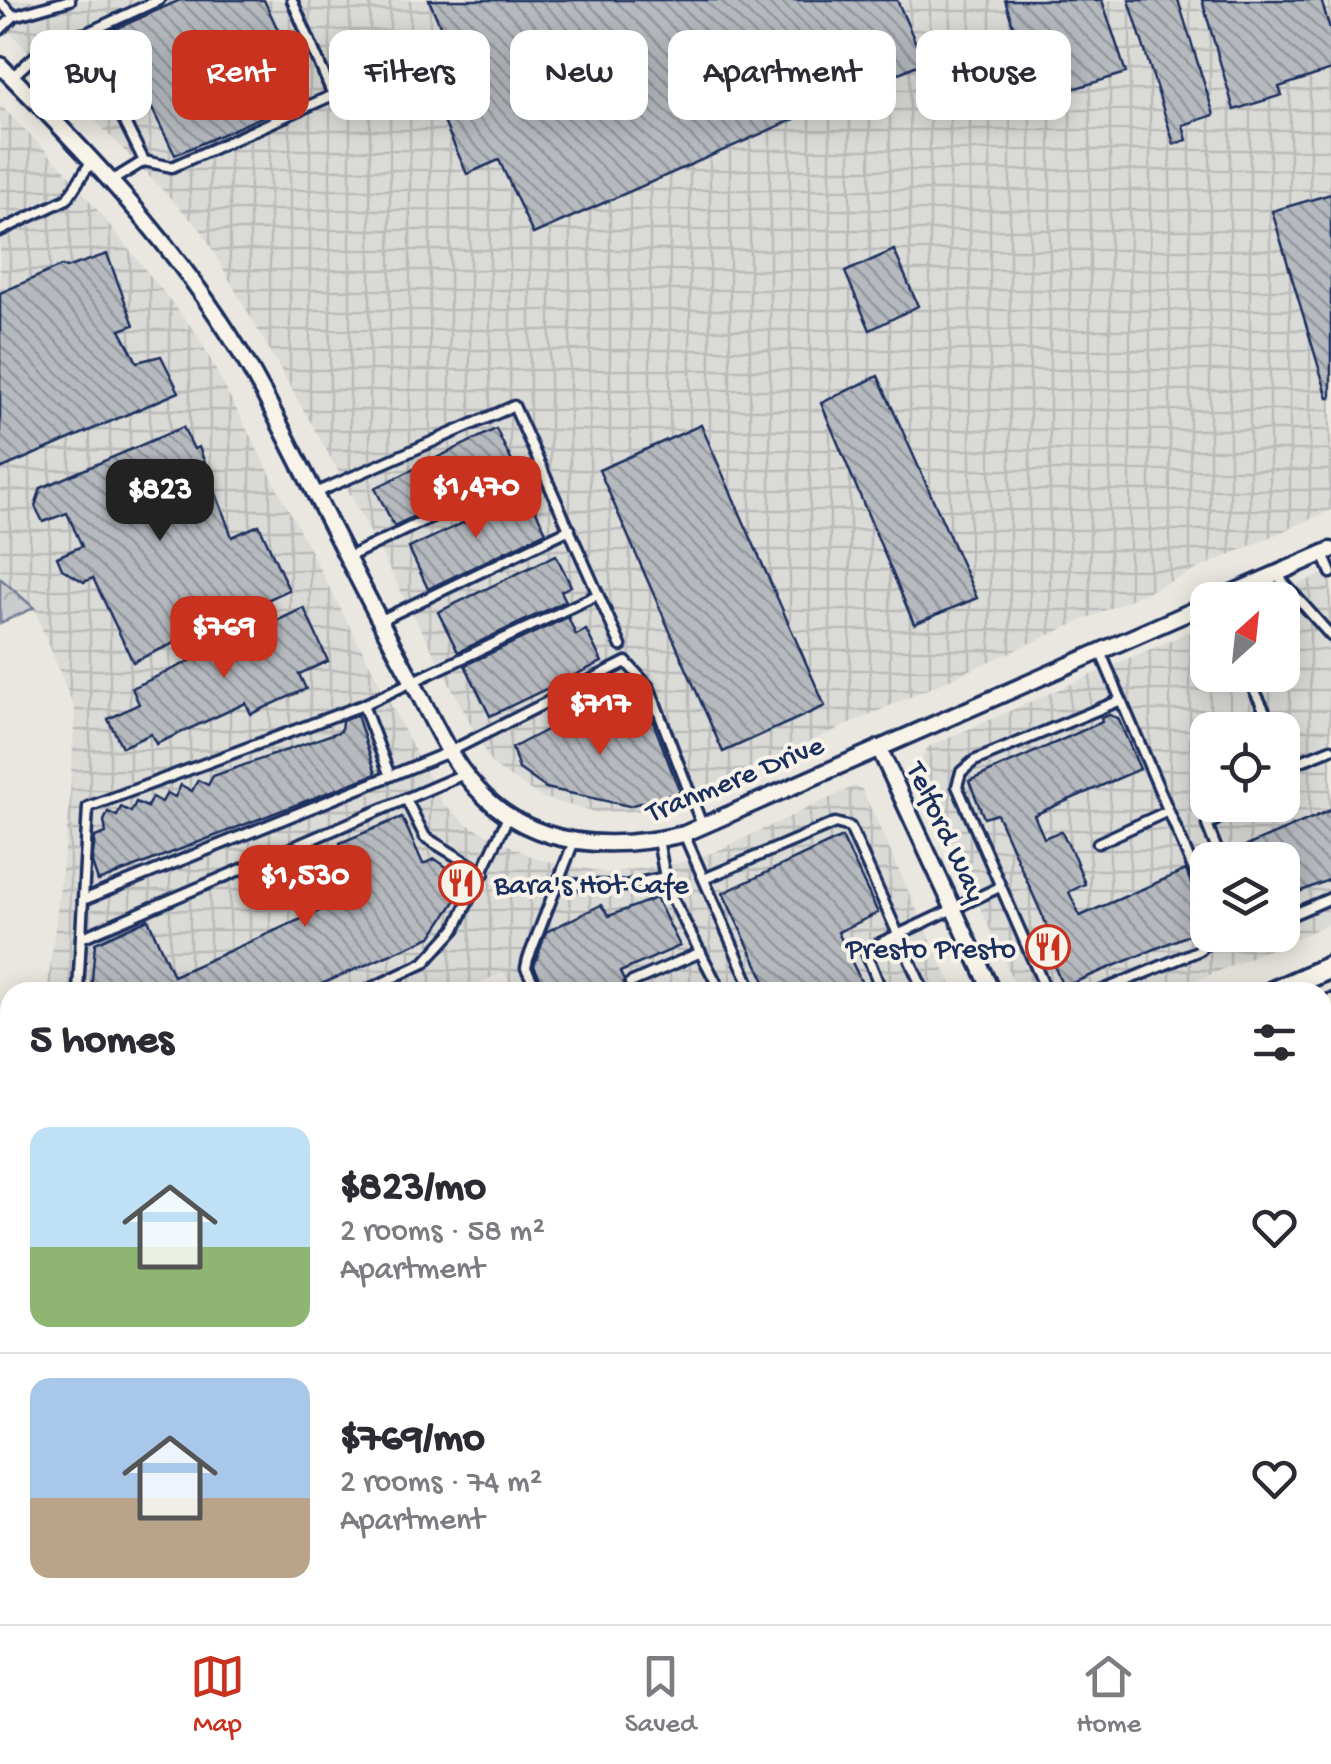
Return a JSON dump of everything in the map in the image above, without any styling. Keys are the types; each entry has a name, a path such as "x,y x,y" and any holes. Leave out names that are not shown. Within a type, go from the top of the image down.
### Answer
{"main road":[{"path":"1297,982 1331,967"}],"street":[{"name":"Tranmere Drive","path":"0,65 114,180 166,241 213,307 449,752 487,800 533,829 574,841 632,846 684,834 1190,612"},
{"path":"1258,582 1327,552"},
{"name":"Telford Way","path":"880,748 987,982"}],"lane":[{"path":"0,30 14,16 42,12 70,0"},
{"path":"90,30 159,0"},
{"path":"114,180 144,161 172,167 333,94 292,0"},
{"path":"0,2 14,16"},
{"path":"12,78 30,62"},
{"path":"124,120 144,161"},
{"path":"0,232 67,200 92,159"},
{"path":"314,494 514,406 621,646"},
{"path":"346,558 540,465"},
{"path":"378,621 570,529"},
{"path":"1327,552 1331,573"},
{"path":"1276,574 1331,636"},
{"path":"79,982 88,806 363,705 597,595"},
{"path":"1100,651 1190,862"},
{"path":"83,900 449,752 626,662 649,686 702,826"},
{"path":"1042,982 957,786 961,772 974,762 1121,700"},
{"path":"363,705 390,776"},
{"path":"1300,761 1331,749"},
{"path":"81,938 464,774"},
{"path":"406,799 425,837 484,874"},
{"path":"1098,843 1168,811"},
{"path":"383,982 424,963 455,928 484,874 509,814"},
{"path":"704,879 835,823 850,828 920,982"},
{"path":"684,834 749,982"},
{"path":"658,840 665,877 714,982"},
{"path":"533,982 526,968 528,959 574,841"},
{"path":"557,884 626,886 665,877"},
{"path":"878,982 864,950 1000,887"},
{"path":"1300,912 1331,898"},
{"path":"632,982 701,952"},
{"path":"1122,982 1195,952"}],"shaded area":[{"path":"0,0 1331,0 1331,510 655,810 597,813 541,797 492,765 336,467 201,230 95,120 152,120 152,30 30,30 30,53 0,22"},
{"path":"0,105 66,171 197,334 442,803 468,825 537,859 608,873 679,863 717,851 855,786 862,789 949,982 509,982 504,972 482,982 48,982 69,813 75,710 34,608 0,578"},
{"path":"1331,570 1331,923 1300,936 1300,842 1190,842 1190,952 1263,952 1193,982 1013,982 917,768 928,747 1190,631 1190,692 1300,692 1300,584"}],"green space":[{"path":"0,578 34,608 0,623"}],"building":[{"path":"180,0 264,0 278,30 172,30 172,120 255,120 175,155 152,109 152,30 113,30"},
{"path":"429,0 897,0 916,44 916,66 896,74 896,30 668,30 668,120 792,120 533,234 499,160 467,174 443,120 490,120 490,30 442,30"},
{"path":"1005,0 1102,0 1126,73 1071,90 1071,30 1014,30"},
{"path":"1129,0 1178,0 1214,115 1183,125 1187,140 1174,144"},
{"path":"1202,0 1321,0 1331,32 1331,70 1279,87 1282,95 1234,110"},
{"path":"1331,194 1331,398 1328,398 1272,211"},
{"path":"894,250 918,306 870,330 845,272"},
{"path":"107,254 134,325 120,330 137,362 161,356 179,392 0,469 0,293 61,266 66,268"},
{"path":"878,376 977,598 914,624 821,403"},
{"path":"701,425 825,706 723,752 599,470"},
{"path":"183,427 194,449 199,447 232,537 259,525 289,590 133,662 93,578 84,582 62,569 57,557 82,546 67,513 43,522 35,506 41,488"},
{"path":"496,429 515,468 394,526 375,488"},
{"path":"518,497 522,508 532,503 546,532 428,589 409,548"},
{"path":"556,555 571,586 561,591 566,601 458,652 438,612"},
{"path":"304,608 328,661 299,674 306,689 251,714 246,703 156,744 151,734 122,747 108,719 139,704 132,688"},
{"path":"568,617 576,635 586,630 602,662 490,716 465,665"},
{"path":"594,705 652,719 680,792 629,806 546,788 519,769 512,748"},
{"path":"357,715 376,774 98,881 92,863 95,837 106,833 104,821 108,812 117,816 121,807 131,812 136,802 147,807 152,797 162,802 167,793 175,797 181,785 192,791 198,780 208,785 213,776 341,731 342,721"},
{"path":"1109,715 1118,718 1140,769 1034,815 1044,838 1061,831 1075,858 1085,884 1069,892 1080,916 1186,870 1190,880 1190,934 1075,982 1061,982 1044,941 1052,937 997,814 984,818 969,781 1102,722 1101,718"},
{"path":"1331,810 1331,879 1300,892 1300,842 1255,842"},
{"path":"402,817 423,864 435,859 468,882 431,937 326,982 92,982 95,943 148,919 173,976 362,892 340,843"},
{"path":"842,837 878,913 838,932 861,982 765,982 723,893"},
{"path":"656,898 680,946 620,972 624,982 541,982 534,966 546,932 601,905 609,916"}],"place":[{"name":"Bara's Hot Cafe","path":"461,883"},
{"name":"Presto Presto","path":"1048,947"}]}
